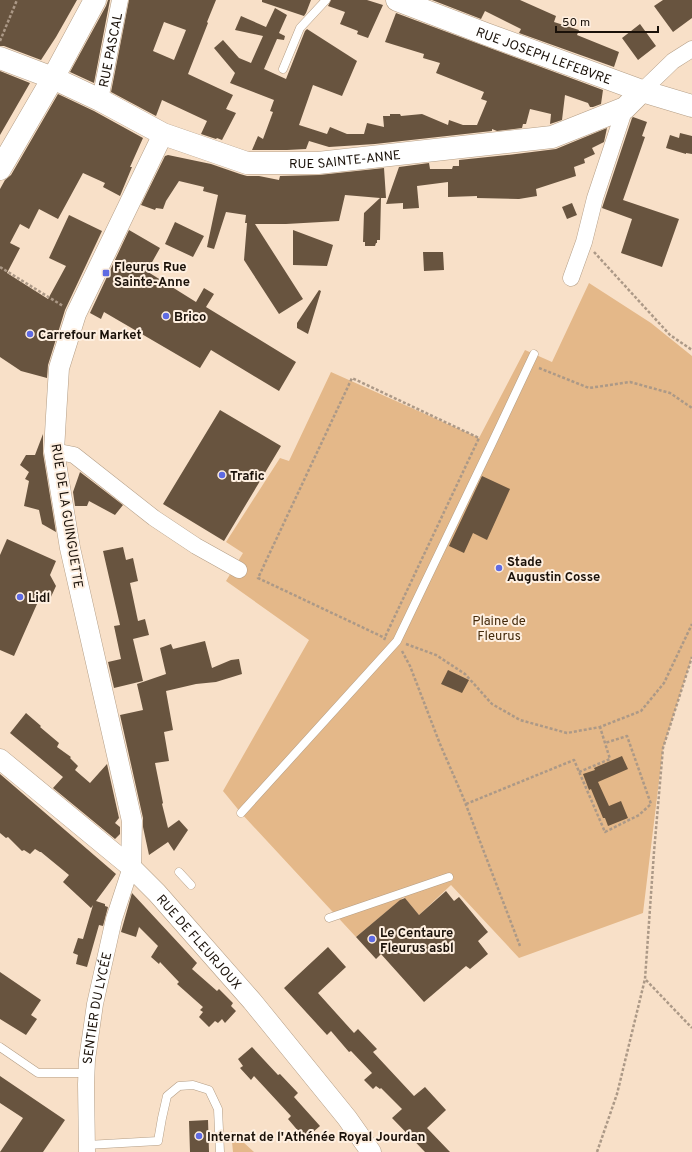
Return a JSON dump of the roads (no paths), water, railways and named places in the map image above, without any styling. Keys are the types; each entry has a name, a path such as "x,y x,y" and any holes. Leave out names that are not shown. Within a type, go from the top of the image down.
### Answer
{"main road":[{"path":"0,170 53,78 95,0"},
{"name":"RUE JOSEPH LEFEBVRE","path":"397,0 642,91 692,106"},
{"name":"RUE SAINTE-ANNE","path":"0,58 53,78 100,100 163,134 247,163 318,163 552,137 625,108 642,91"}],"street":[{"name":"RUE PASCAL","path":"100,100 120,0"},
{"path":"642,91 673,61 692,49"},
{"path":"571,278 584,242 595,198 625,108"},
{"name":"RUE DE LA GUINGUETTE","path":"131,867 132,821 70,548 54,450 59,368 76,314 163,134"},
{"path":"54,450 74,455 154,518 196,546 239,570"},
{"name":"RUE DE FLEURJOUX","path":"0,759 131,867 157,893 247,995 347,1118 371,1152"},
{"name":"SENTIER DU LYCÉE","path":"87,1149 87,1060 95,1004 114,919 131,867"}],"lane":[{"path":"283,69 300,28 326,0"},
{"path":"242,813 397,641 534,354"},
{"path":"178,872 191,885"},
{"path":"328,918 449,877"},
{"path":"0,1047 38,1073 87,1073"},
{"path":"87,1149 158,1142 167,1096 179,1086 193,1085 209,1090 218,1109 220,1152"}],"place":[{"name":"Fleurus Rue Sainte-Anne","path":"106,273"},
{"name":"Brico","path":"166,316"},
{"name":"Carrefour Market","path":"30,334"},
{"name":"Trafic","path":"222,475"},
{"name":"Stade Augustin Cosse","path":"499,568"},
{"name":"Lidl","path":"20,597"},
{"name":"Le Centaure Fleurus asbl","path":"372,939"},
{"name":"Internat de l'Athénée Royal Jourdan","path":"199,1136"}],"park label":[{"name":"Plaine de Fleurus","path":"499,628"}]}
